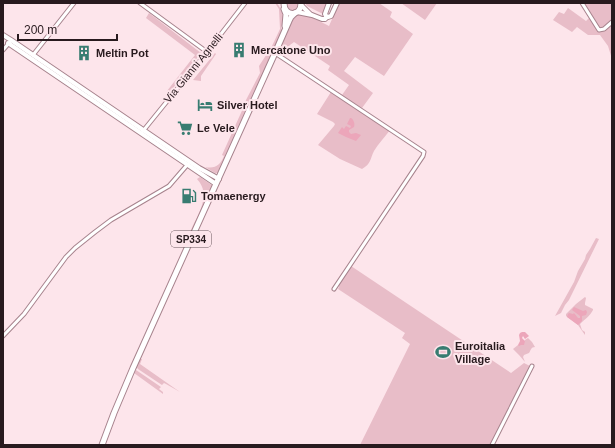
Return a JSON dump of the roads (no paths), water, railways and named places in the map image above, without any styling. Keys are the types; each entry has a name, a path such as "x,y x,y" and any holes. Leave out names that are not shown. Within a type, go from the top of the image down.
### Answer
{"main road":[{"name":"SP334","path":"102,445 133,368 276,53 283,34 291,17 300,9 301,4"},
{"name":"SP334","path":"283,5 288,12 292,14 296,12"},
{"name":"SP334","path":"283,5 286,14 283,34"}],"street":[{"path":"32,57 74,3"},
{"path":"140,3 207,52"},
{"name":"Via Gianni Agnelli","path":"142,132 245,3"},
{"path":"327,17 325,13 329,3"},
{"path":"301,4 312,15 322,20 331,16 337,3"},
{"path":"582,3 597,28 600,30 604,29 612,22"},
{"path":"296,12 312,15"},
{"path":"3,35 32,57 61,74 216,184"},
{"path":"3,50 10,41"},
{"path":"276,53 424,152 423,156 334,290"},
{"path":"188,163 219,179"},
{"path":"3,336 24,314 66,257 111,220 169,186 188,163"},
{"path":"492,445 532,366"}],"place":[{"name":"Mercatone Uno","path":"239,50"},
{"name":"Meltin Pot","path":"84,53"},
{"name":"Silver Hotel","path":"205,105"},
{"name":"Le Vele","path":"185,128"},
{"name":"Tomaenergy","path":"189,196"},
{"name":"Euroitalia Village","path":"443,352"}]}
